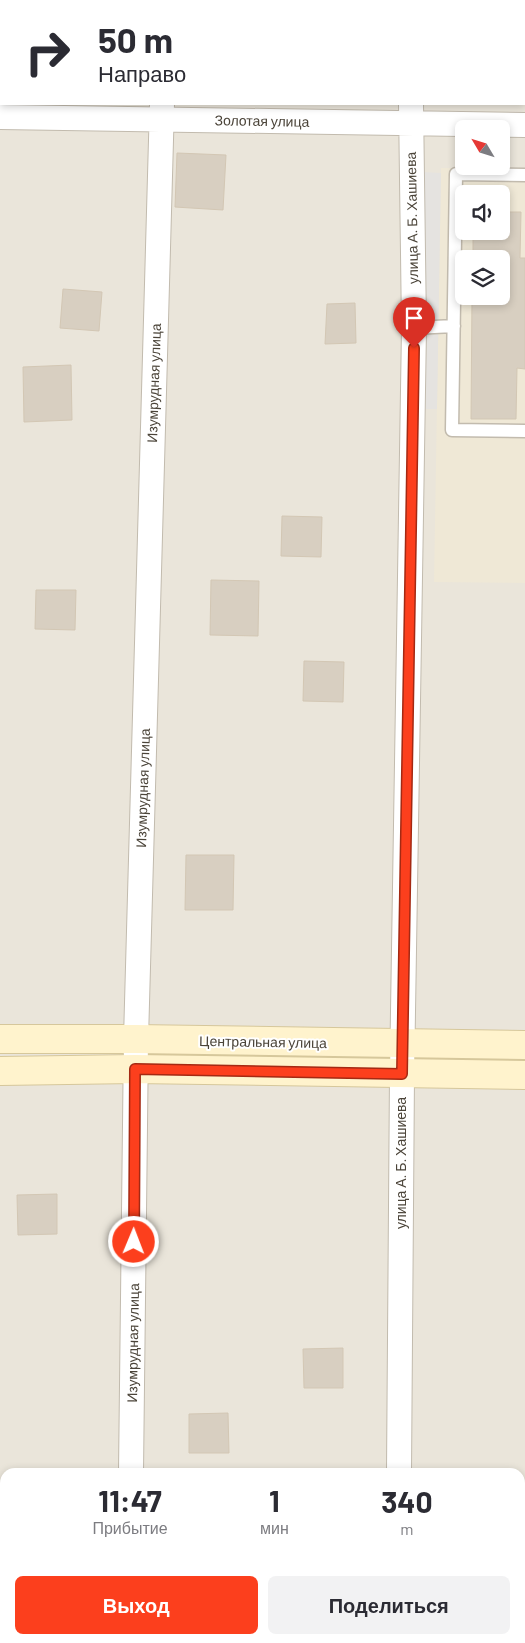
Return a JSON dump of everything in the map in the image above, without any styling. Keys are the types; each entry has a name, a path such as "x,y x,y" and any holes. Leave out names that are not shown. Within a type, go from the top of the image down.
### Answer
{"street":[{"name":"Золотая улица","path":"0,117 162,112 411,114 525,125"},
{"name":"Изумрудная улица","path":"131,1468 135,1069 162,112"},
{"name":"улица А. Б. Хашиева","path":"399,1468 402,1074 414,328 411,114"},
{"name":"Центральная улица","path":"0,1039 136,1039 403,1045 525,1045"},
{"path":"0,1071 135,1069 525,1075"}],"lane":[{"path":"525,175 456,174 452,430 525,431"},
{"path":"414,328 454,326"}],"shaded area":[{"path":"0,105 525,105 525,1468 0,1468"},
{"path":"441,168 455,168 455,175 510,175 510,169 525,169 525,583 434,582"},
{"path":"423,172 441,173 437,409 420,409"}],"building":[{"path":"177,153 226,155 223,210 175,207"},
{"path":"510,212 521,212 520,258 525,258 525,369 517,368 516,419 471,419 472,305 510,305 510,250 473,250 473,240 510,240"},
{"path":"63,289 102,292 99,331 60,328"},
{"path":"355,303 356,343 325,344 327,304"},
{"path":"71,365 72,420 24,422 23,367"},
{"path":"282,516 322,517 321,557 281,556"},
{"path":"211,580 259,581 258,636 210,635"},
{"path":"36,590 76,590 75,630 35,629"},
{"path":"304,661 344,662 343,702 303,701"},
{"path":"186,855 234,855 233,910 185,910"},
{"path":"57,1194 57,1234 18,1235 17,1195"},
{"path":"343,1348 343,1388 304,1388 303,1349"},
{"path":"228,1413 229,1453 189,1453 189,1414"}],"route":[{"path":"134,1242 135,1069 402,1074 414,348"}]}
